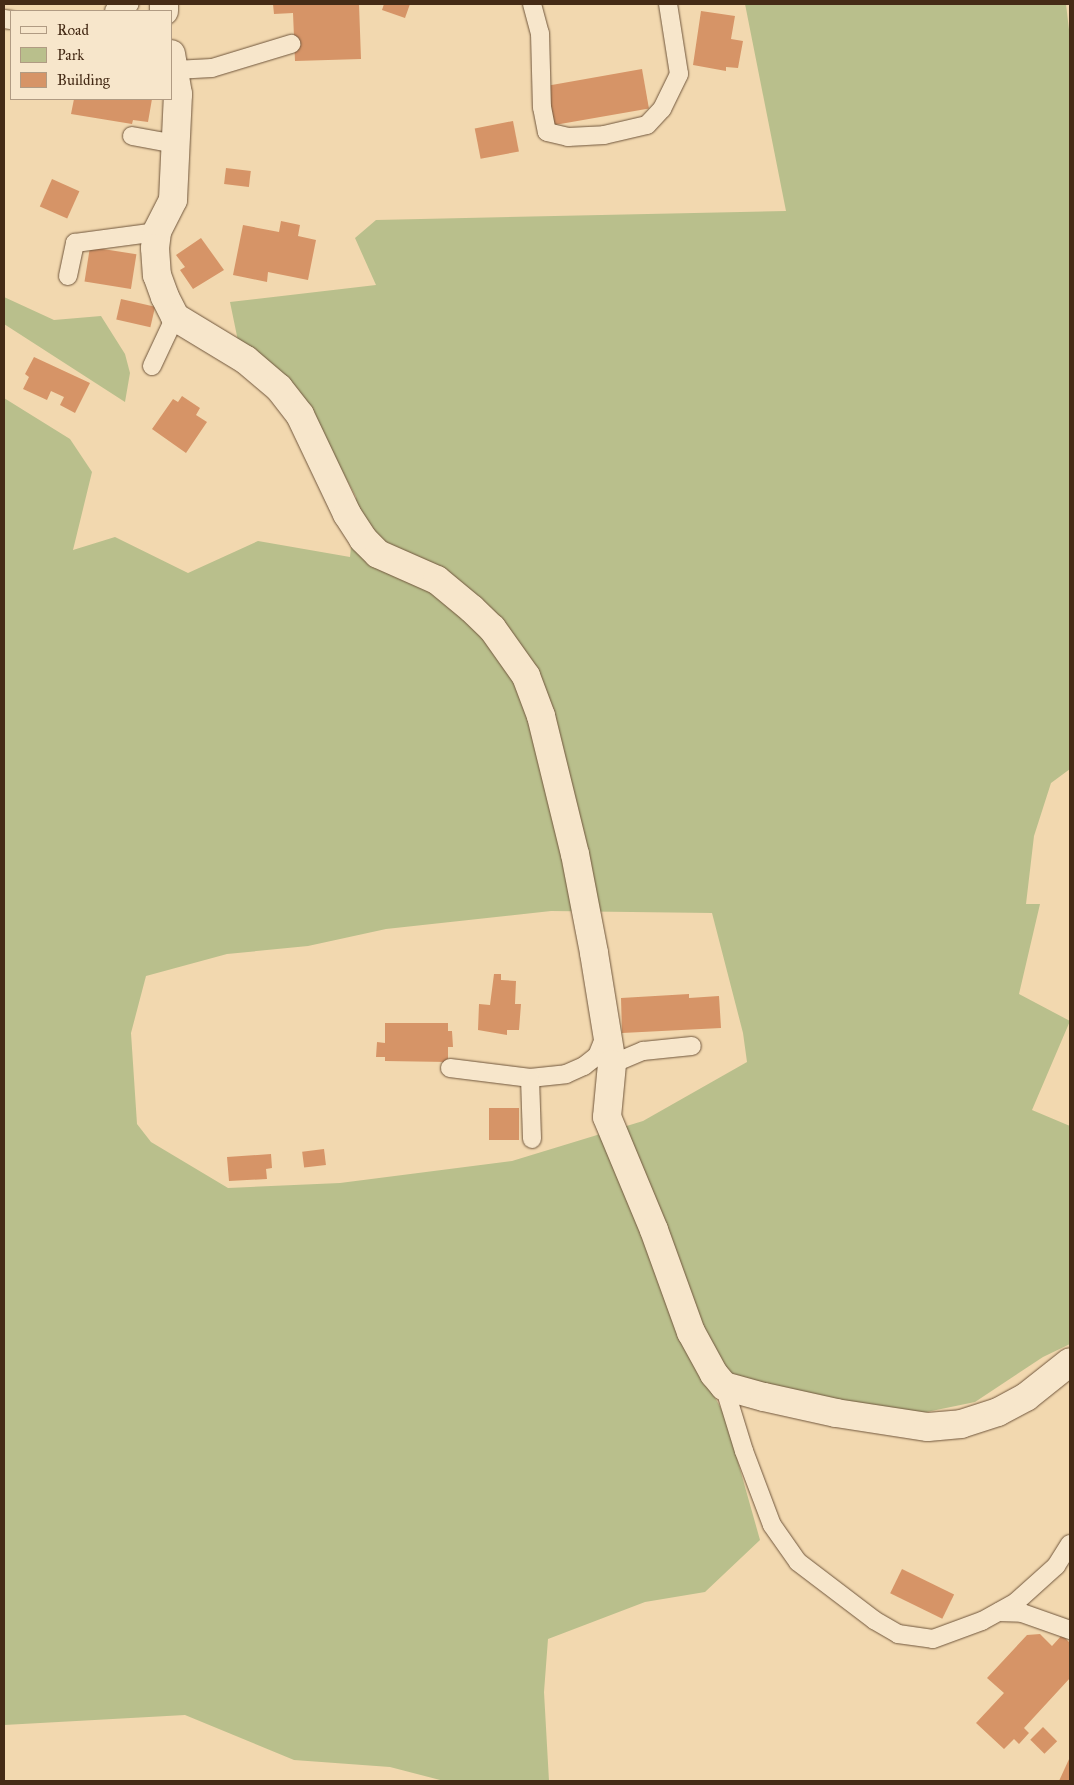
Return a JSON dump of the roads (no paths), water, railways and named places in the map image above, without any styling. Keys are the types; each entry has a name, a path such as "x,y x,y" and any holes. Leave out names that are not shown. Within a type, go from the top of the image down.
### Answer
{"street":[{"path":"173,62 178,94 173,200 157,232 157,275 175,317 246,360 279,388 300,415 347,514 364,539 378,554 437,580 472,608 492,628 526,676 541,716 575,854 612,1064 608,1117 651,1221 690,1332 714,1374 724,1386 836,1413 928,1427 960,1424 998,1412 1026,1397 1070,1362"}],"lane":[{"path":"116,10 130,4"},
{"path":"532,4 540,33 542,107 547,132 568,137 604,135 647,125 662,109 679,74 668,4"},
{"path":"173,62 212,68 291,44"},
{"path":"132,136 176,144"},
{"path":"68,276 75,243 157,232"},
{"path":"152,366 175,317"},
{"path":"450,1068 530,1078 566,1074 584,1066 597,1056 607,1031"},
{"path":"612,1064 643,1051 692,1046"},
{"path":"530,1078 532,1139"},
{"path":"724,1386 744,1451 772,1525 798,1562 874,1620 898,1634 933,1640 999,1612 1016,1602 1067,1555"},
{"path":"999,1612 1022,1613 1070,1630"}]}
